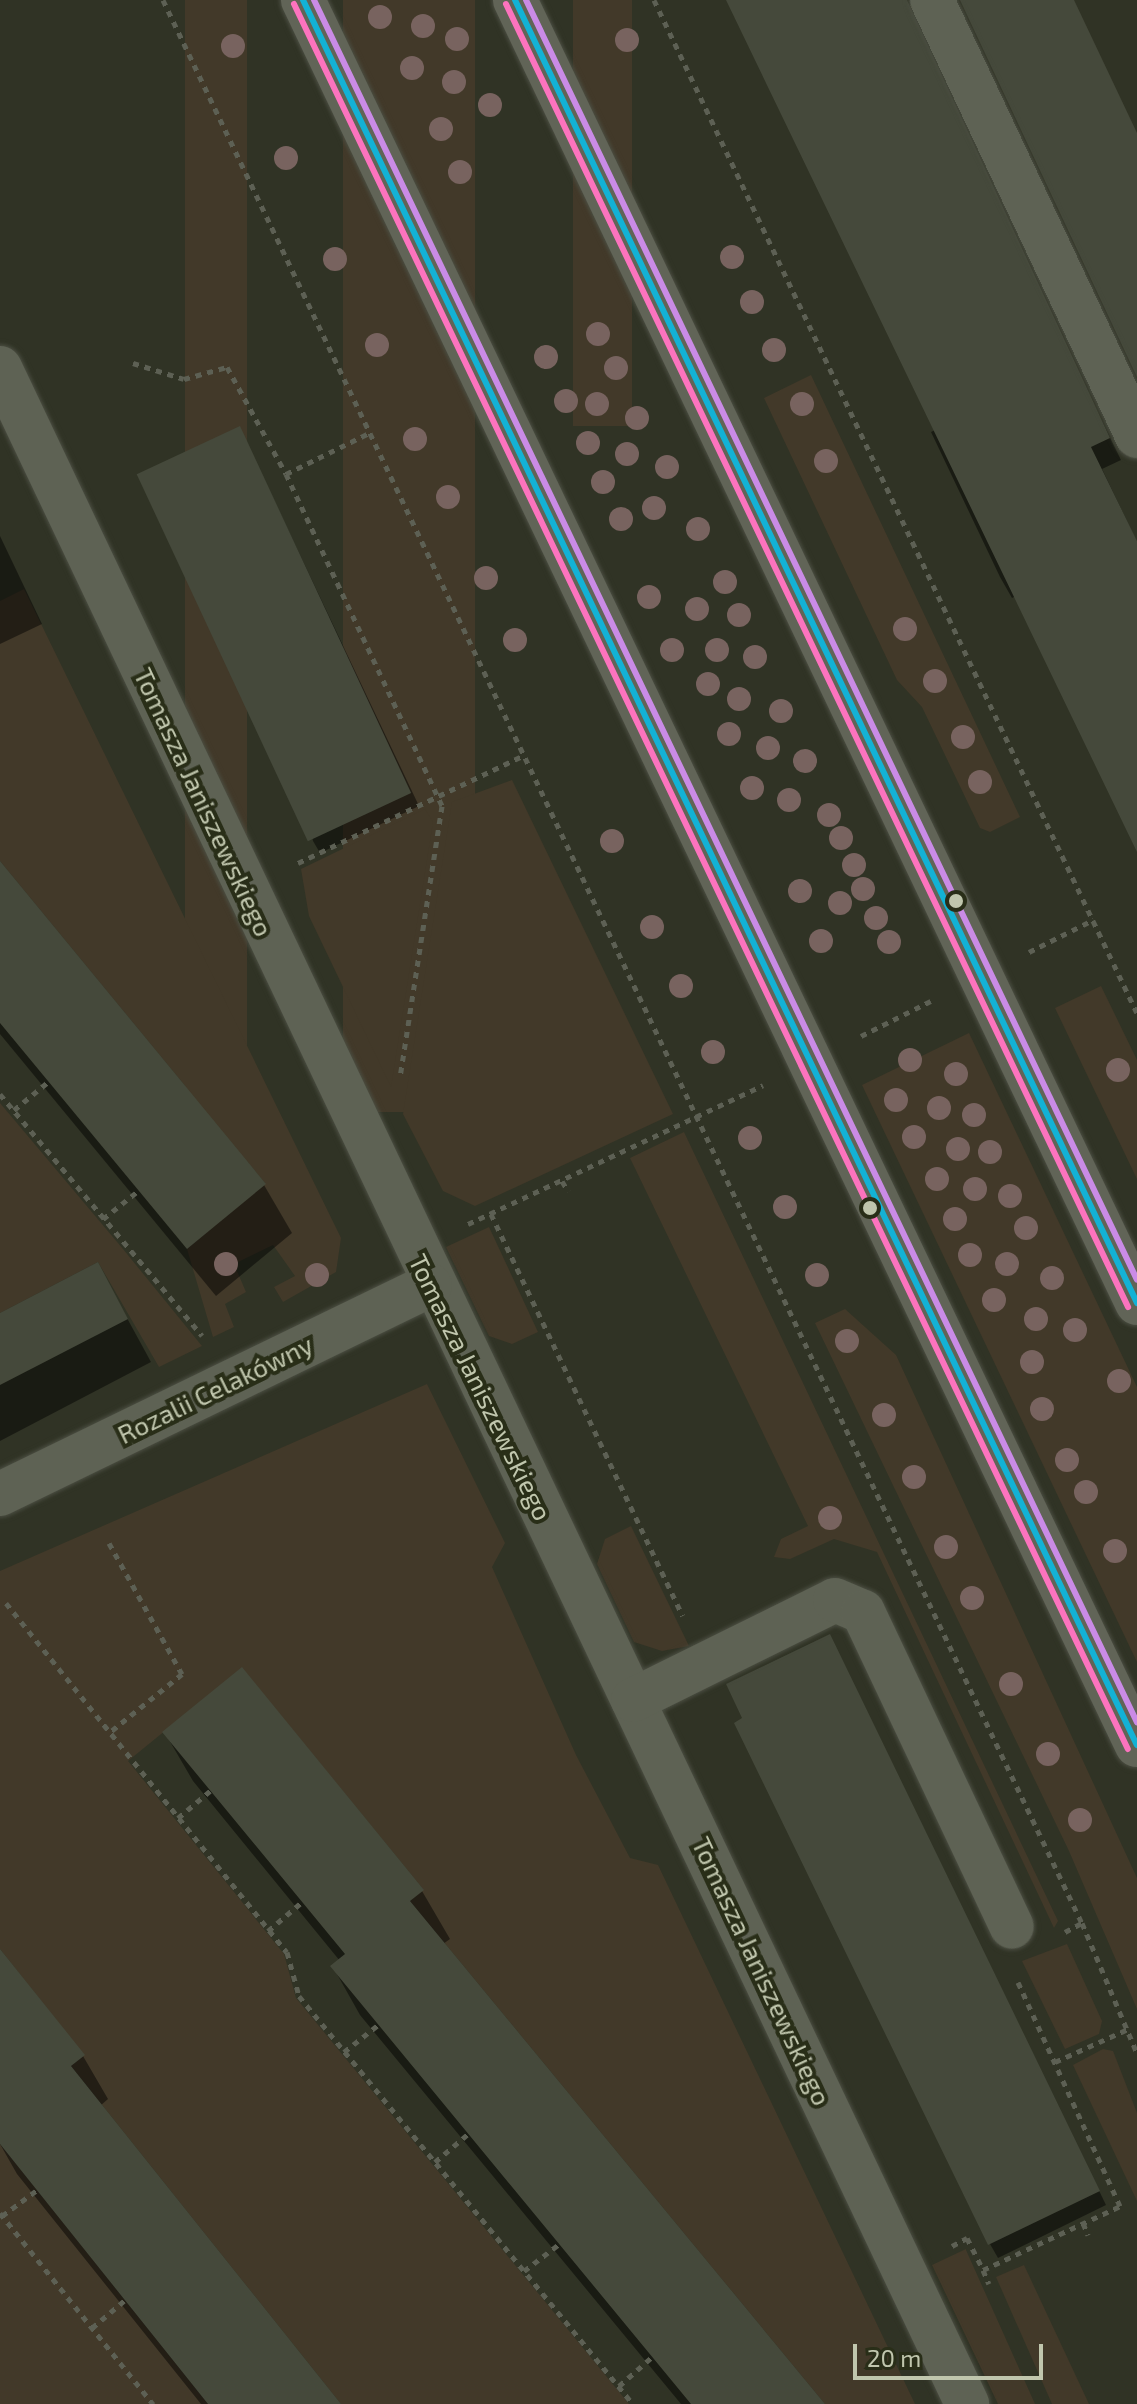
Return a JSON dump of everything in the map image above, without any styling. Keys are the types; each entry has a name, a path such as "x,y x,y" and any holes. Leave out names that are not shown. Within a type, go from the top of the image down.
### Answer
{"main road":[{"path":"303,0 1137,1745"},
{"path":"515,0 1137,1303"}],"street":[{"path":"932,0 1137,436"},
{"name":"Tomasza Janiszewskiego","path":"0,368 430,1285 633,1700 967,2404"},
{"name":"Rozalii Celakówny","path":"0,1494 430,1285"},
{"path":"633,1700 835,1600 863,1612 1012,1927"}],"path":[{"path":"163,0 1082,1923 1137,2053"},
{"path":"654,0 1137,1013"},
{"path":"133,363 184,379 227,367 286,474 442,806 393,1119 360,1137"},
{"path":"286,474 371,432"},
{"path":"244,889 524,755"},
{"path":"1025,954 1093,920"},
{"path":"857,1038 946,994"},
{"path":"405,1232 439,1218 460,1228 779,1076"},
{"path":"14,1110 48,1082"},
{"path":"0,1094 212,1348"},
{"path":"562,1181 568,1191"},
{"path":"103,1219 138,1191"},
{"path":"491,1214 706,1664"},
{"path":"109,1543 182,1674 109,1733"},
{"path":"6,1603 287,1952 299,1996 633,2404"},
{"path":"178,1818 210,1791"},
{"path":"268,1931 302,1902"},
{"path":"1063,1933 1082,1923"},
{"path":"983,2270 1120,2206 996,1935 1012,1927"},
{"path":"344,2052 378,2025"},
{"path":"1055,2062 1128,2029"},
{"path":"435,2162 468,2134"},
{"path":"37,2190 1,2215 153,2404"},
{"path":"1083,2223 1088,2235"},
{"path":"903,2269 967,2238 989,2284"},
{"path":"524,2271 559,2244"},
{"path":"92,2328 125,2300"},
{"path":"619,2386 652,2357"}],"shaded area":[{"path":"185,0 247,0 247,1213 185,1213"},
{"path":"343,0 475,0 475,1112 343,1112"},
{"path":"573,0 632,0 632,426 573,426"},
{"path":"811,375 1020,817 990,832 980,828 922,707 897,680 764,398"},
{"path":"24,589 341,1238 336,1272 283,1302 274,1287 295,1276 273,1245 234,1264 246,1292 225,1304 234,1327 213,1337 187,1249 265,1183 0,861 0,601"},
{"path":"512,780 673,1114 475,1206 443,1191 403,1114 452,802"},
{"path":"425,809 433,822 391,1087 309,916 301,869"},
{"path":"1101,986 1137,1060 1137,1179 1055,1008"},
{"path":"969,1033 1137,1387 1137,1662 862,1085"},
{"path":"0,1103 202,1346 159,1367 98,1262 0,1313"},
{"path":"684,1132 1058,1921 1054,1928 877,1552 834,1539 790,1559 774,1557 781,1539 808,1526 630,1158"},
{"path":"489,1227 538,1332 512,1344 489,1336 446,1247"},
{"path":"845,1309 896,1355 1137,1878 1137,2009 1069,1851 815,1323"},
{"path":"427,1384 505,1543 492,1567 576,1755 630,1858 658,1865 915,2404 825,2404 410,1901 423,1889 242,1668 128,1761 284,1954 296,1998 629,2404 341,2404 71,2066 84,2055 0,1949 0,1571"},
{"path":"631,1526 689,1646 662,1651 634,1642 597,1564 605,1539"},
{"path":"1067,1944 1102,2021 1099,2034 1065,2049 1022,1961"},
{"path":"1103,2049 1113,2051 1137,2113 1137,2201 1073,2065"},
{"path":"0,2144 37,2190 208,2404 0,2404"},
{"path":"966,2249 1035,2404 998,2404 932,2265"},
{"path":"1024,2265 1089,2404 1052,2404 996,2277"}],"building":[{"path":"726,0 907,0 1110,438 1091,447 1137,541 1137,852"},
{"path":"960,0 1074,0 1137,133 1137,377"},
{"path":"240,426 411,793 308,841 137,474"},
{"path":"0,861 266,1184 187,1249 0,1023"},
{"path":"98,1262 128,1319 0,1385 0,1313"},
{"path":"830,1634 1100,2191 988,2245 734,1723 742,1718 726,1684"},
{"path":"242,1667 424,1890 410,1901 825,2404 691,2404 330,1966 345,1954 162,1732"},
{"path":"0,1949 85,2055 71,2066 341,2404 208,2404 0,2144"}],"transit line":[{"path":"303,0 1137,1745"},
{"path":"314,0 1137,1722"},
{"path":"515,0 1137,1303"},
{"path":"526,0 1137,1280"},
{"path":"294,4 1128,1749"},
{"path":"506,4 1128,1307"}]}
